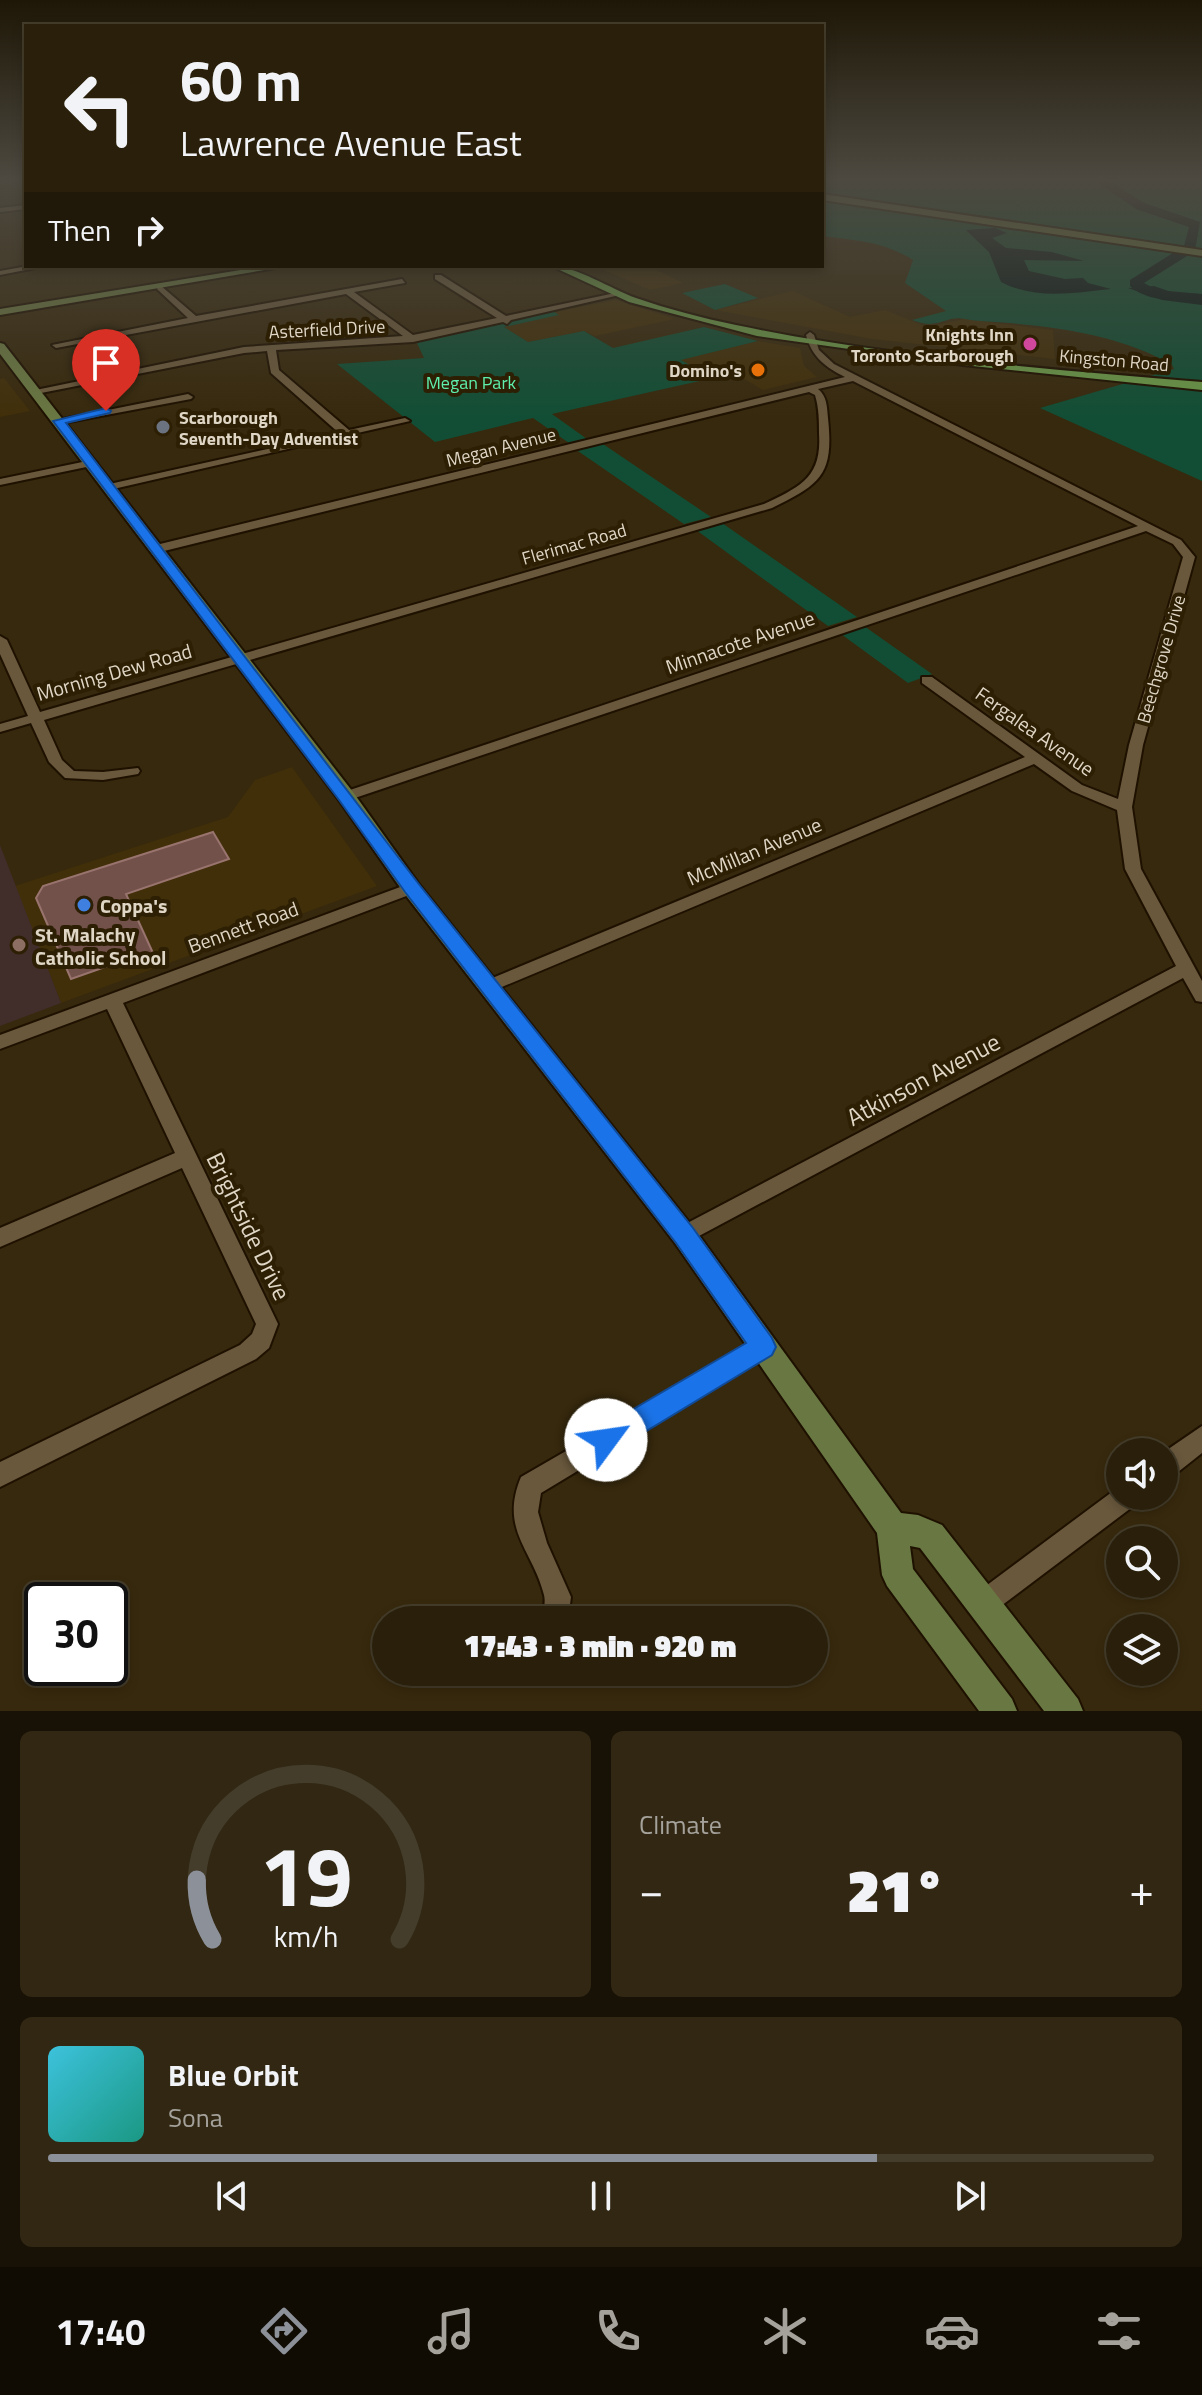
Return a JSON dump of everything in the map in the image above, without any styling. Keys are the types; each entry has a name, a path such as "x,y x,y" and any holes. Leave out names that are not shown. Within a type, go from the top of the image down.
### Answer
{"main road":[{"path":"0,312 271,268"},
{"name":"Kingston Road","path":"561,268 620,294 703,319 972,364 1202,386"},
{"name":"Kingston Road","path":"579,268 615,284 667,301 811,338 1202,378"},
{"path":"0,346 346,796 411,888 491,985 684,1235 892,1528 898,1575 1000,1711"},
{"path":"892,1528 931,1536 1066,1711"}],"street":[{"path":"0,273 30,268"},
{"path":"438,277 507,321"},
{"path":"56,345 402,281"},
{"path":"160,287 194,319"},
{"path":"347,291 413,339"},
{"name":"Asterfield Drive","path":"36,391 244,350 413,339 620,294"},
{"name":"Beechgrove Drive","path":"811,338 815,351 824,361 853,378 1177,542 1190,560 1136,745 1124,807 1133,869 1202,996"},
{"path":"271,348 274,371 347,434"},
{"name":"Megan Avenue","path":"156,549 853,378"},
{"name":"Flerimac Road","path":"239,657 705,525 768,506 797,493 814,480 825,464 822,403 819,394 809,388"},
{"path":"157,389 166,399"},
{"path":"58,421 188,397"},
{"path":"109,487 405,421"},
{"path":"0,482 92,463"},
{"name":"Minnacote Avenue","path":"346,796 1147,527"},
{"path":"0,640 56,762 70,775 103,776 133,771"},
{"name":"Morning Dew Road","path":"0,728 239,657"},
{"name":"Fergalea Avenue","path":"927,680 1077,788 1124,807"},
{"name":"McMillan Avenue","path":"491,985 1034,759"},
{"name":"Bennett Road","path":"0,1042 411,888"},
{"name":"Atkinson Avenue","path":"684,1235 1185,969"},
{"name":"Brightside Drive","path":"0,1475 248,1352 261,1341 267,1324 112,1000"},
{"path":"0,1238 187,1157"},
{"path":"557,1606 558,1597 535,1546 525,1512 530,1486 763,1347"},
{"path":"1178,1456 1202,1438"},
{"path":"984,1603 1107,1510"}],"shaded area":[{"path":"991,258 1073,258 1084,261 1024,260 1029,271 1065,279 1083,278 1088,283 1111,289 1041,293 1001,282"},
{"path":"600,268 653,268 683,283 650,290"},
{"path":"1154,286 1174,293 1202,294 1202,305 1162,300 1128,288"},
{"path":"793,291 850,317 885,310 927,327 964,319 1053,330 1055,359 872,339 715,310"},
{"path":"616,300 675,319 595,336 584,331 528,342 503,327 558,315 554,312"},
{"path":"758,341 800,348 804,366 817,377 763,390 734,373 713,378 679,360"},
{"path":"4,378 30,411 0,417 0,379"},
{"path":"292,767 377,886 61,1003 15,886 228,817 255,780"},
{"name":"St. Malachy Catholic School","path":"0,845 61,1003 0,1026"}],"green space":[{"path":"909,258 1202,258 1202,481 1040,408 1174,369 1172,365 1131,346 1063,329 958,318 929,324 912,320 946,311 905,283 913,260"},
{"path":"725,284 758,298 715,310 682,293"},
{"name":"Megan Park","path":"553,311 559,315 504,327 528,342 584,331 613,348 704,327 758,341 681,360 713,378 552,414 587,439 569,443 533,418 435,442 337,364 424,358 416,341"},
{"path":"600,442 711,517 684,524 575,449"},
{"path":"722,523 857,617 828,626 696,530"},
{"path":"864,626 932,674 908,683 841,634"}],"building":[{"name":"Coppa's","path":"213,832 229,859 126,894 153,953 71,979 36,898 43,886"}],"waterway":[{"path":"1175,258 1135,283 1157,295 1202,298"}],"place":[{"name":"Knights Inn Toronto Scarborough","path":"1030,344"},
{"name":"Domino's","path":"758,370"},
{"name":"Scarborough Seventh-Day Adventist","path":"163,427"},
{"name":"Coppa's","path":"84,905"},
{"name":"St. Malachy Catholic School","path":"19,945"}],"route":[{"path":"106,411 58,421 346,796 411,888 491,985 684,1235 763,1347 606,1440"}]}
